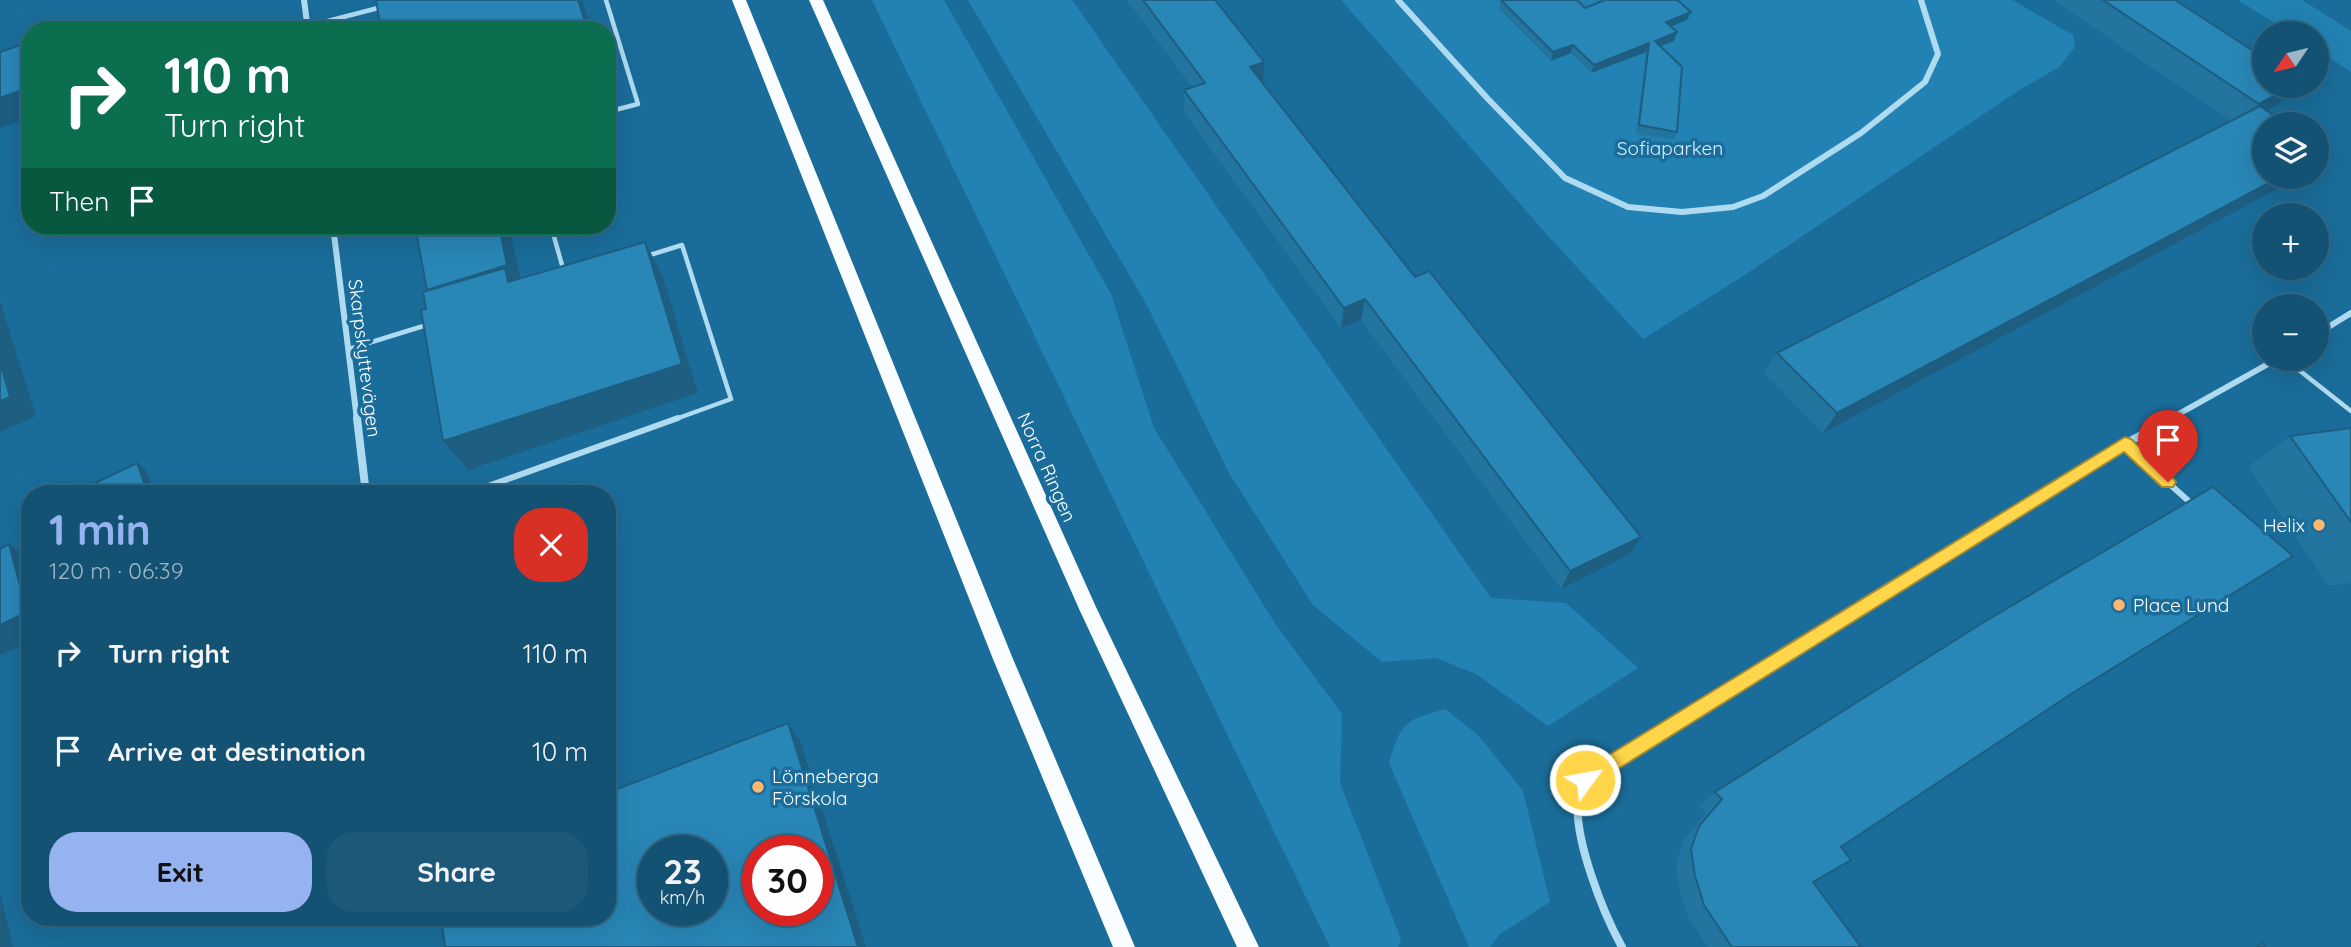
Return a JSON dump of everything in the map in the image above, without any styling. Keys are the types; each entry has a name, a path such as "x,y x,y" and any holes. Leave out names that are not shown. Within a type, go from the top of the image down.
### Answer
{"main road":[{"path":"739,0 1003,659 1124,947"},
{"name":"Norra Ringen","path":"816,0 1089,611 1248,947"}],"street":[{"path":"304,0 307,21"},
{"path":"1398,0 1488,99 1565,178 1628,208 1682,212 1733,207 1763,196 1861,133 1925,82 1938,54 1921,0"},
{"name":"Skarpskyttevägen","path":"334,235 365,485"},
{"path":"2329,327 2351,313"},
{"path":"1622,947 1603,904 1584,846 1577,803 1585,780 2125,443 2255,371"}],"lane":[{"path":"606,0 612,21"},
{"path":"332,21 385,6"},
{"path":"616,32 638,104 616,110"},
{"path":"553,235 566,282"},
{"path":"491,485 731,399 682,245 643,257"},
{"path":"349,349 439,321"},
{"path":"2300,371 2351,411"},
{"path":"2125,443 2196,507"}],"green space":[{"path":"872,0 944,0 1111,294 1154,428 1276,625 1342,714 1340,783 1401,939 1398,947 1330,947"},
{"path":"968,0 1072,0 1491,598 1566,603 1638,668 1548,726 1476,674 1436,658 1382,662 1313,605 1229,473 1148,307"},
{"name":"Sofiaparken","path":"1341,0 2012,0 2073,35 2075,47 2059,67 2021,89 1740,278 1643,339 1550,238"},
{"path":"2238,0 2302,0 2351,31 2351,72 2329,58 2329,21 2271,21"},
{"path":"1445,709 1478,735 1523,791 1550,902 1500,934 1490,947 1469,947 1389,763 1397,739 1406,725"}],"building":[{"path":"376,0 578,0 585,21 380,21"},
{"path":"1143,0 1215,0 1264,62 1250,67 1415,277 1429,271 1641,537 1570,571 1365,299 1344,308 1184,90 1205,83"},
{"path":"1501,0 1577,0 1585,8 1605,0 1677,0 1691,12 1666,22 1677,32 1655,41 1682,67 1677,132 1639,125 1649,43 1594,65 1573,45 1553,52"},
{"path":"2103,0 2175,0 2252,50 2252,98 2270,98 2259,104"},
{"path":"21,45 21,90 0,98 0,52"},
{"path":"2260,106 2269,112 2252,112 2252,189 2257,189 1837,413 1777,353"},
{"path":"417,235 501,235 507,265 427,290"},
{"path":"645,242 682,364 443,441 421,310 426,309 423,292 505,268 508,282"},
{"path":"0,363 10,397 0,401"},
{"path":"2351,428 2351,522 2290,436"},
{"path":"137,463 145,485 91,485"},
{"path":"2213,487 2293,556 2071,694 1841,847 1851,860 1813,882 1861,947 1732,947 1704,905 1695,876 1691,849 1699,826 1722,799 1715,792 1984,622"},
{"path":"9,544 21,589 21,615 0,625 0,549"},
{"path":"788,723 823,835 742,835 742,926 833,926 833,867 858,947 445,947 442,926 616,926 616,790"}],"place":[{"name":"Helix","path":"2319,525"},
{"name":"Place Lund","path":"2119,605"},
{"name":"Lönneberga Förskola","path":"758,787"}],"route":[{"path":"1585,780 2125,443 2168,482"}]}
